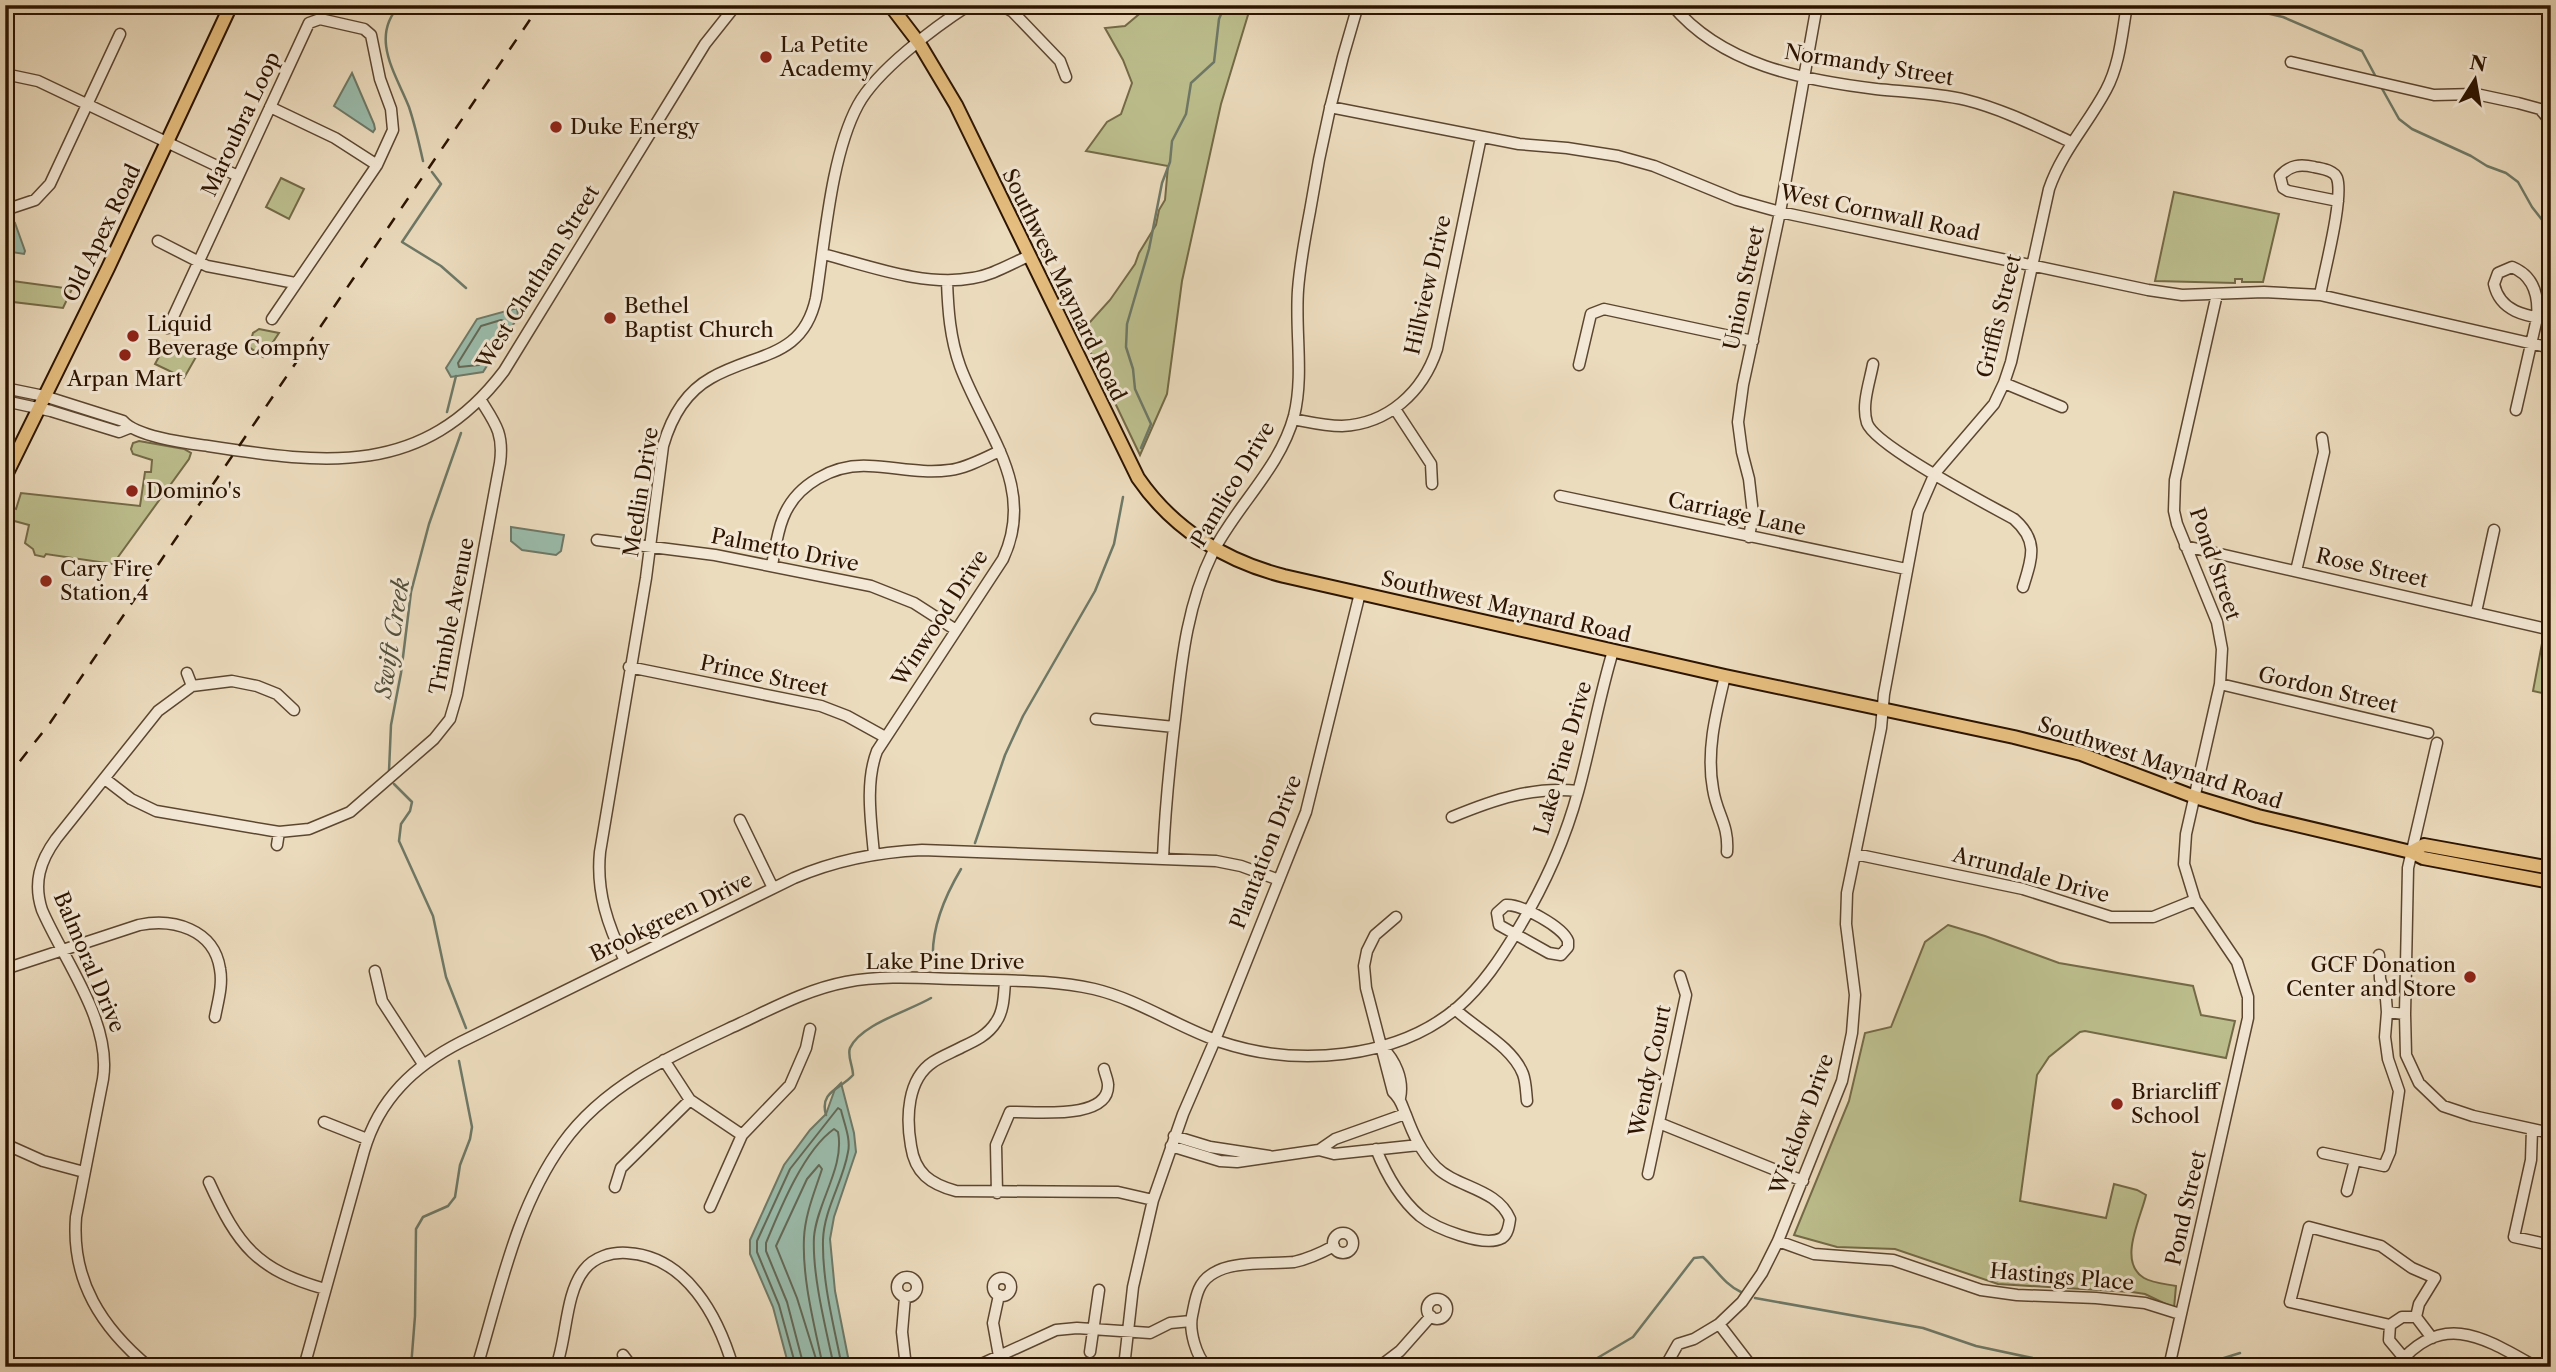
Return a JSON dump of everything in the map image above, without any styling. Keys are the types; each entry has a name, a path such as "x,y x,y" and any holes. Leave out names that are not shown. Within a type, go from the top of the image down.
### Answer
{"main road":[{"name":"Old Apex Road","path":"5,477 231,5"},
{"name":"Southwest Maynard Road","path":"890,5 919,43 956,105 1138,478 1153,500 1183,528 1215,549 1256,569 1725,676 2014,737 2081,754 2195,797 2258,816 2411,852 2423,858 2551,882"},
{"name":"Southwest Maynard Road","path":"2411,852 2424,845 2551,868"}],"street":[{"name":"West Chatham Street","path":"5,388 119,432 129,428 201,445 301,459 340,460 383,454 446,425 480,399 510,362 705,44 736,5"},
{"name":"Medlin Drive","path":"625,961 604,910 599,863 650,546 663,446 669,428 678,409 697,388 713,377 773,354 796,338 807,323 814,307 841,147 859,104 887,69 969,5"},
{"path":"1001,5 1013,12 1060,61 1066,78"},
{"name":"Pamlico Drive","path":"1163,858 1174,727 1189,618 1215,549 1279,454 1293,419 1298,396 1300,271 1330,107 1358,5"},
{"name":"Normandy Street","path":"1672,5 1692,26 1734,54 1772,69 1872,88 1967,100 2071,142"},
{"name":"Union Street","path":"1749,537 1753,514 1738,422 1742,385 1780,212 1817,5"},
{"name":"Griffis Street","path":"1882,709 1918,512 1935,473 1982,420 2004,383 2049,189 2071,142 2107,89 2119,52 2127,5"},
{"path":"2532,5 2551,10"},
{"name":"Maroubra Loop","path":"167,328 309,23 320,19 364,29 373,38 380,79 394,121 390,141 377,165 272,319"},
{"path":"5,210 27,204 46,189 120,34"},
{"path":"2291,62 2434,95 2476,94 2507,100 2540,109 2551,122"},
{"path":"5,74 38,81 238,176"},
{"path":"270,107 335,138 377,165"},
{"name":"West Cornwall Road","path":"1330,107 1481,137 1618,156 1654,166 1737,200 1780,212 2165,293 2264,292 2320,296 2551,348"},
{"name":"Hillview Drive","path":"1293,419 1330,426 1349,425 1377,418 1395,409 1417,388 1432,363 1481,137"},
{"path":"2320,296 2338,201 2338,180 2331,172 2296,165 2280,176 2283,188 2288,191 2338,201"},
{"path":"158,241 207,266 295,283"},
{"path":"823,254 921,278 947,281 986,275 1029,256"},
{"path":"2516,410 2538,318 2539,303 2536,289 2526,275 2512,267 2498,272 2494,284 2505,306 2514,311 2538,318 2551,320"},
{"name":"Winwood Drive","path":"874,854 871,777 874,759 885,737 1003,559 1014,514 1011,480 956,353 949,319 947,281"},
{"name":"Pond Street","path":"2169,1367 2248,1018 2248,997 2237,962 2195,900 2184,864 2186,834 2220,684 2222,649 2217,622 2185,546 2174,511 2175,480 2217,294"},
{"path":"1579,365 1591,314 1604,309 1753,341"},
{"path":"1873,364 1866,409 1868,425 1887,445 2014,519 2023,528 2029,535 2032,552 2023,587"},
{"path":"2004,383 2062,407"},
{"name":"Trimble Avenue","path":"105,779 131,799 156,811 279,832 309,829 350,812 434,739 450,719 457,695 501,452 498,426 480,399"},
{"name":"West Chatham Street","path":"5,401 41,402"},
{"path":"1395,409 1431,464 1432,484"},
{"path":"2296,571 2323,452 2322,438"},
{"path":"772,565 779,529 790,505 806,486 823,475 858,466 929,472 953,470 1000,451"},
{"name":"Carriage Lane","path":"1560,496 1906,569"},
{"path":"2476,612 2494,530"},
{"name":"Palmetto Drive","path":"597,540 772,565 883,590 914,603 956,630"},
{"name":"Rose Street","path":"2185,546 2551,630"},
{"name":"Plantation Drive","path":"1124,1367 1139,1255 1153,1200 1172,1141 1306,812 1360,593"},
{"name":"Lake Pine Drive","path":"477,1367 522,1220 546,1168 564,1141 592,1110 637,1076 664,1060 797,997 845,982 897,977 1076,985 1114,994 1215,1040 1282,1054 1335,1054 1382,1046 1415,1035 1455,1009 1484,981 1529,912 1558,850 1578,791 1613,651"},
{"name":"Prince Street","path":"629,667 821,706 847,716 885,737"},
{"path":"187,673 192,686"},
{"path":"1725,676 1710,751 1713,792 1728,833 1727,852"},
{"name":"Balmoral Drive","path":"149,1367 101,1318 81,1278 75,1236 106,1056 100,1027 39,901 37,885 40,867 49,849 158,710 192,686 232,681 257,686 277,694 294,710"},
{"name":"Gordon Street","path":"2220,684 2428,733"},
{"name":"Wicklow Drive","path":"1665,1367 1678,1344 1694,1339 1719,1324 1749,1293 1769,1262 1842,1081 1852,1033 1854,983 1846,906 1881,728 1882,709"},
{"path":"1096,719 1174,727"},
{"path":"2437,743 2411,852 2407,886 2405,1044 2410,1069 2418,1083 2435,1100 2453,1111 2551,1133"},
{"path":"1452,817 1517,794 1543,790 1578,791"},
{"path":"740,820 773,888"},
{"path":"277,845 279,832"},
{"name":"Brookgreen Drive","path":"304,1367 367,1139 400,1084 423,1064 461,1042 773,888 832,863 874,854 922,850 1163,858 1228,863 1279,880"},
{"name":"Arrundale Drive","path":"1855,854 2023,889 2111,917 2153,917 2195,900"},
{"path":"1511,905 1529,912 1562,931 1569,941 1566,951 1561,954 1549,953 1515,934 1499,925 1496,918 1499,909 1511,905"},
{"path":"1376,1149 1397,1190 1421,1217 1450,1232 1465,1236 1492,1241 1502,1238 1509,1226 1507,1212 1488,1195 1438,1169 1419,1144 1400,1098 1393,1092 1366,988 1364,966 1375,934 1396,917"},
{"path":"5,969 139,925 166,922 182,925 205,941 219,962 221,989 215,1017"},
{"path":"2323,1153 2384,1167 2390,1152 2399,1091 2388,1059 2385,1037 2386,999 2380,979 2379,955"},
{"path":"375,971 382,1001 423,1064"},
{"name":"Wendy Court","path":"1648,1174 1686,995 1680,976"},
{"path":"1005,981 1002,1006 996,1023 977,1040 933,1062 922,1073 912,1090 912,1153 921,1173 928,1179 956,1191 1118,1192 1153,1200"},
{"path":"1455,1009 1519,1065 1525,1082 1527,1101"},
{"path":"2386,1012 2405,1014"},
{"path":"710,1206 742,1135 790,1086 799,1067 810,1029"},
{"path":"664,1060 690,1100 742,1135"},
{"path":"997,1193 996,1145 1010,1112 1078,1112 1094,1107 1105,1096 1108,1088 1104,1069"},
{"path":"615,1187 621,1168 690,1100"},
{"path":"1319,1150 1335,1139 1405,1114"},
{"path":"324,1122 367,1139"},
{"path":"1659,1123 1803,1181"},
{"path":"2532,1129 2531,1160 2514,1237 2551,1245"},
{"path":"1172,1141 1228,1162 1319,1150 1334,1154 1419,1144"},
{"path":"5,1144 43,1161 84,1172"},
{"path":"2347,1191 2355,1160"},
{"path":"209,1182 236,1235 253,1254 286,1277 325,1289"},
{"path":"2309,1227 2381,1246 2412,1268 2435,1278 2419,1304 2416,1317 2402,1317 2390,1325 2290,1302 2309,1227"},
{"name":"Hastings Place","path":"1779,1241 1814,1254 1893,1260 1981,1290 2145,1303 2180,1314"},
{"path":"1205,1366 1196,1348 1191,1321 1199,1290 1210,1276 1240,1264 1302,1260 1334,1246"},
{"path":"556,1367 563,1350 573,1292 578,1279 592,1262 602,1256 624,1252 650,1257 685,1278 695,1289 714,1322 733,1367"},
{"path":"1090,1352 1099,1290"},
{"path":"999,1295 993,1323 1000,1362"},
{"path":"905,1297 902,1332 906,1367"},
{"path":"1379,1367 1400,1352 1430,1316"},
{"path":"2416,1317 2432,1338"},
{"path":"975,1367 1000,1362 1056,1330 1093,1329 1150,1333 1170,1323 1191,1321"},
{"path":"1719,1324 1752,1367"},
{"path":"2390,1325 2389,1340 2403,1358"},
{"path":"2396,1367 2403,1358 2432,1338 2459,1333 2485,1339 2536,1367"},
{"path":"623,1355 632,1367"}],"green space":[{"path":"1150,5 1251,5 1221,104 1182,281 1167,394 1140,455 1081,332 1110,300 1135,264 1156,225 1159,210 1165,200 1168,166 1086,151 1107,122 1121,114 1132,83 1105,28 1125,26"},
{"path":"281,178 304,189 289,219 266,207"},
{"path":"2174,192 2279,214 2263,282 2242,282 2242,279 2235,279 2235,283 2155,281"},
{"path":"5,280 72,289 63,308 5,301"},
{"path":"259,329 279,333 263,357 249,347 253,333"},
{"path":"167,342 193,348 196,357 184,378 155,364"},
{"path":"139,441 184,449 191,453 113,564 46,554 44,557 35,555 33,549 25,543 29,525 7,519 11,507 16,509 21,493 140,506 145,472 151,472 152,460 133,454 133,443"},
{"path":"2543,638 2551,640 2551,695 2533,691"},
{"path":"1948,925 2059,963 2193,986 2201,1015 2235,1021 2226,1058 2085,1031 2080,1032 2049,1057 2037,1075 2020,1201 2106,1218 2114,1184 2146,1195 2133,1239 2132,1262 2136,1271 2144,1278 2176,1286 2174,1308 2145,1294 2132,1292 1998,1284 1895,1249 1837,1247 1794,1235 1849,1101 1865,1033 1891,1027 1925,942"}],"water":[{"path":"352,73 374,124 373,132 334,106"},
{"path":"15,223 24,254 5,251 5,225"},
{"path":"517,308 518,317 483,372 451,377 446,368 477,319"},
{"path":"511,527 564,535 561,551 556,555 522,550 511,541"},
{"path":"841,1083 856,1152 834,1217 830,1239 835,1291 850,1367 789,1367 773,1307 750,1254 750,1240 784,1165 810,1130 826,1114 835,1089"}],"waterway":[{"name":"Swift Creek","path":"400,5 386,30 386,43 392,69 409,107 423,161"},
{"path":"1141,448 1151,424 1135,389 1133,369 1126,347 1127,324 1149,249 1162,183 1170,162 1172,141 1186,114 1191,83 1214,62 1219,19 1225,5"},
{"path":"2232,5 2283,17 2362,51 2377,79"},
{"path":"2380,85 2399,119 2412,129 2506,173 2518,182 2547,226"},
{"name":"Swift Creek","path":"432,172 441,184 402,242 441,266 466,288"},
{"name":"Swift Creek","path":"447,412 456,376"},
{"name":"Swift Creek","path":"389,771 391,725 401,673 411,592 429,524 461,433"},
{"path":"975,843 1005,755 1023,716 1095,591 1114,544 1123,497"},
{"name":"Swift Creek","path":"394,784 412,802 410,811 401,824 399,841 433,916 446,977 466,1028"},
{"path":"933,960 934,936 940,913 961,869"},
{"path":"826,1115 828,1095 853,1075 849,1051 856,1039 875,1025 931,998"},
{"name":"Swift Creek","path":"411,1367 415,1316 416,1229 423,1217 448,1206 455,1197 460,1165 472,1127 459,1061"},
{"path":"1545,1367 1554,1362 1594,1360 1633,1337 1694,1258 1703,1257 1725,1281 1741,1292"},
{"path":"1755,1298 1923,1328 1976,1346 2037,1359 2157,1365"},
{"path":"2181,1365 2208,1363 2240,1353"}],"railway":[{"path":"5,780 50,723 540,5"}],"place":[{"name":"La Petite Academy","path":"766,57"},
{"name":"Duke Energy","path":"556,127"},
{"name":"Bethel Baptist Church","path":"610,318"},
{"name":"Liquid Beverage Compny","path":"133,336"},
{"name":"Arpan Mart","path":"125,355"},
{"name":"Domino's","path":"132,491"},
{"name":"Cary Fire Station 4","path":"46,581"},
{"name":"GCF Donation Center and Store","path":"2470,977"},
{"name":"Briarcliff School","path":"2117,1104"}]}
